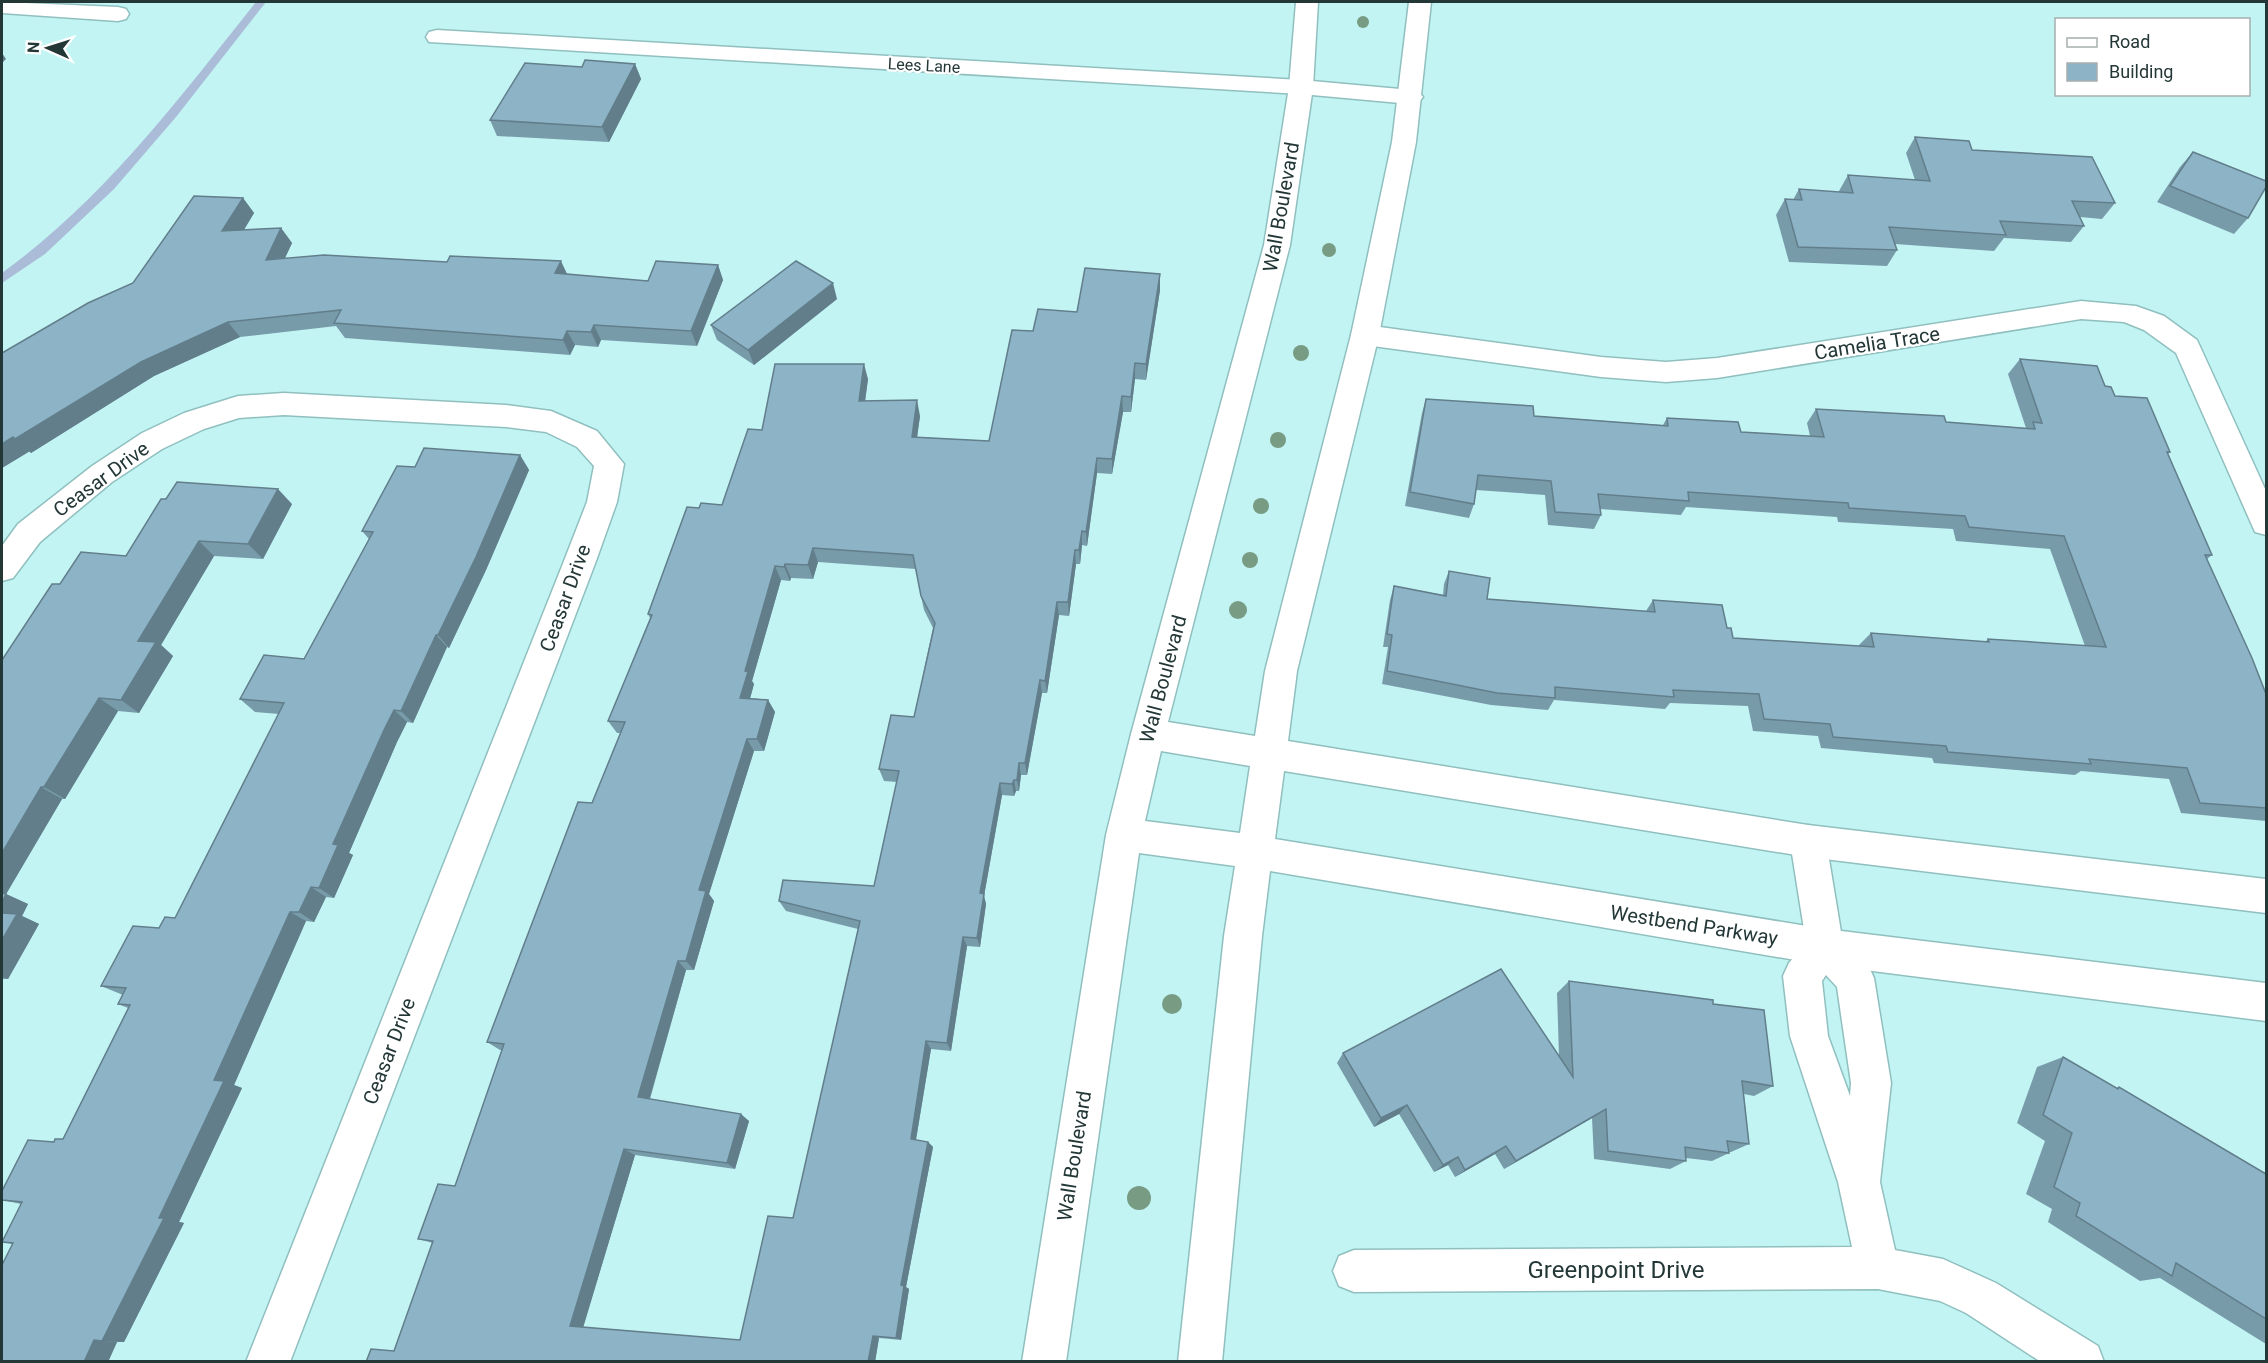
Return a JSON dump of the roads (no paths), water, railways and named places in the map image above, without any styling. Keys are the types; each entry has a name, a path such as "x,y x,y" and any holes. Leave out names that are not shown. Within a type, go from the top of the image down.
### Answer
{"street":[{"name":"Wall Boulevard","path":"1044,1362 1124,835 1148,734 1277,245 1300,87 1307,2"},
{"path":"1200,1362 1243,936 1281,671 1365,335 1404,142 1411,97 1420,2"},
{"path":"2,6 118,14"},
{"name":"Lees Lane","path":"437,37 1300,87 1411,97"},
{"name":"Camelia Trace","path":"1365,335 1601,367 1666,372 1717,368 2081,310 2126,313 2154,323 2187,347 2266,523"},
{"name":"Ceasar Drive","path":"2,569 29,533 102,474 152,441 194,421 238,407 284,404 506,416 550,422 587,438 609,464 602,502 580,561 268,1362"},
{"path":"1148,734 1808,841 2266,896"},
{"name":"Westbend Parkway","path":"1124,835 1255,852 1826,947 2266,1002"},
{"path":"1808,841 1826,947 1855,978 1870,1083 1859,1182"},
{"path":"1826,947 1802,976 1809,1036 1859,1182 1878,1268"},
{"name":"Greenpoint Drive","path":"1354,1271 1878,1268 1943,1280 1981,1298 2082,1362"}],"waterway":[{"path":"2,279 40,251 110,186 142,151 261,2"}]}
